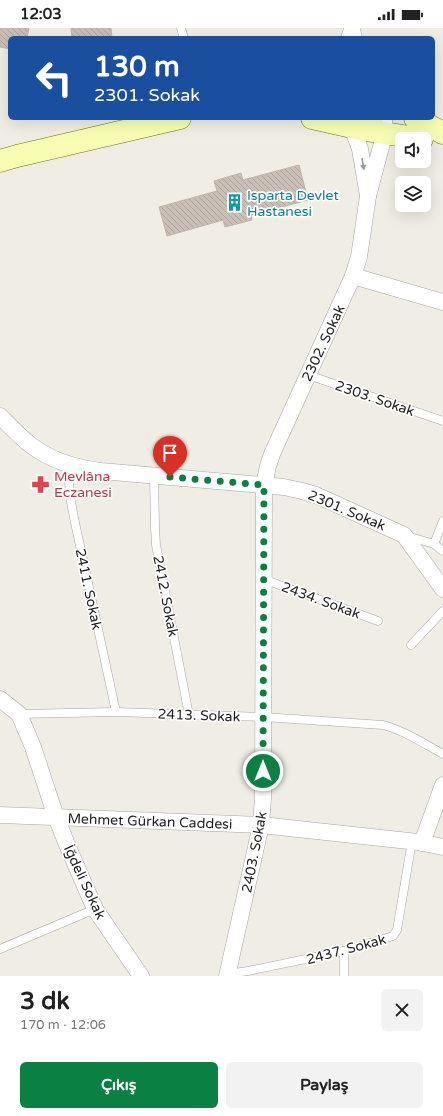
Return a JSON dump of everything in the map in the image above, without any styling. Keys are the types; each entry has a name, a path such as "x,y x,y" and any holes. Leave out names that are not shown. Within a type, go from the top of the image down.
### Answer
{"main road":[{"path":"6,157 171,120"},
{"path":"330,120 366,124 396,132"},
{"path":"419,120 443,133"},
{"path":"431,141 443,144"}],"street":[{"name":"2302. Sokak","path":"366,124 360,149 368,196"},
{"name":"2302. Sokak","path":"264,485 272,454 353,276 359,257 368,196 366,124"},
{"path":"353,276 443,302"},
{"name":"2301. Sokak","path":"0,416 33,446 48,456 81,468 154,476 264,485 296,490 316,495 404,535"},
{"name":"2403. Sokak","path":"227,975 261,825 263,798 264,485"},
{"path":"404,535 443,589"},
{"name":"İğdeli Sokak","path":"0,699 19,714 33,747 56,817 95,909 141,976"},
{"path":"417,842 443,785"},
{"name":"Mehmet Gürkan Caddesi","path":"0,815 261,825 417,842 443,847"}],"lane":[{"name":"2303. Sokak","path":"308,375 443,421"},
{"name":"2411. Sokak","path":"68,464 70,496 74,518 116,712"},
{"name":"2412. Sokak","path":"154,476 156,545 189,715"},
{"path":"434,544 443,521"},
{"name":"2301. Sokak","path":"404,535 434,544 443,551"},
{"name":"2434. Sokak","path":"263,579 378,621"},
{"path":"411,645 443,611"},
{"name":"2413. Sokak","path":"19,714 116,712 263,717 382,726 396,729 407,734 443,754"},
{"name":"2437. Sokak","path":"227,975 344,952 389,938 396,933 417,842"},
{"path":"0,949 95,909"},
{"path":"344,952 344,976"}],"building":[{"path":"0,28 29,28 27,36 8,36 8,49 0,47"},
{"path":"71,28 111,28 112,36 72,36"},
{"name":"Isparta Devlet Hastanesi","path":"299,165 308,200 251,215 252,220 225,227 223,220 167,236 159,207 217,191 214,181 241,173 243,180"}],"place":[{"name":"Isparta Devlet Hastanesi","path":"234,203"},
{"name":"Mevlâna Eczanesi","path":"41,484"}],"route":[{"path":"170,477 264,485 263,771"}]}
